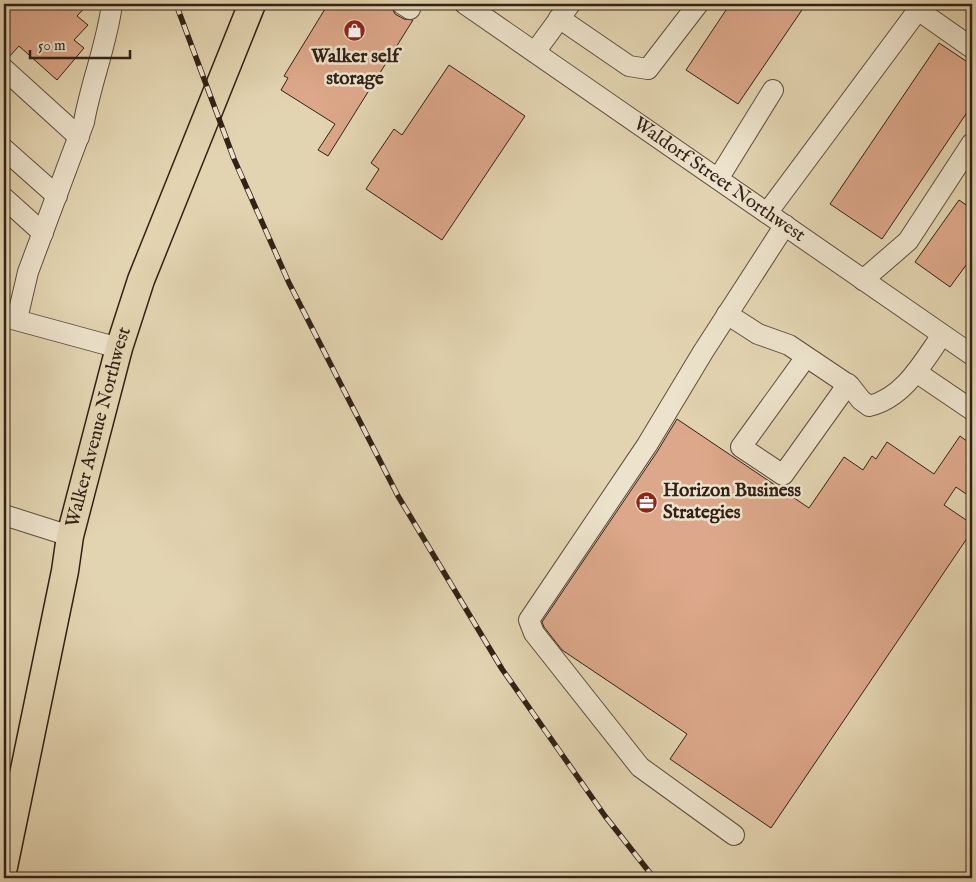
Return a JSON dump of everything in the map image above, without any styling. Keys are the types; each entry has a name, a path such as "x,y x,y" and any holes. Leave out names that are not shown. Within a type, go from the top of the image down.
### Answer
{"main road":[{"name":"Walker Avenue Northwest","path":"4,867 65,571 70,536 119,348 157,238 252,4"}],"street":[{"path":"112,4 109,27 89,95 84,122 11,318 119,348"},
{"name":"Waldorf Street Northwest","path":"465,4 972,354"},
{"path":"534,52 564,11 629,66 648,69 698,4"},
{"path":"767,213 918,10 972,48"},
{"path":"4,69 79,136"},
{"path":"718,179 772,90"},
{"path":"863,280 908,241 972,143"},
{"path":"4,149 57,196"},
{"path":"4,198 43,233"},
{"path":"734,835 640,767 534,633 529,620 646,445 727,314 785,226"},
{"path":"727,314 758,334 789,345 848,384 861,400 869,406 879,403 899,391 916,372 942,335"},
{"path":"806,357 741,447 783,475 848,384"},
{"path":"916,372 972,410"},
{"path":"4,515 70,536"}],"building":[{"path":"4,4 88,4 77,16 88,25 74,40 84,48 57,80 19,46 8,58 4,57"},
{"path":"328,4 386,4 391,6 395,14 404,19 413,20 328,156 318,150 335,124 281,90 288,78 284,76"},
{"path":"730,4 806,4 738,104 686,70"},
{"path":"939,43 972,65 972,105 882,239 830,204"},
{"path":"449,65 525,116 442,240 366,189 379,169 371,163 394,129 402,135"},
{"path":"959,200 972,209 972,257 950,287 915,262"},
{"path":"677,419 809,508 844,457 863,470 872,456 876,459 887,442 934,474 960,436 972,445 972,498 956,487 944,505 972,524 972,531 771,828 670,759 687,734 562,650 542,622 657,452"}],"railway":[{"path":"176,4 234,159 289,283 398,496 502,669 605,816 654,878"}],"place":[{"name":"Walker self storage","path":"355,31"},
{"name":"Horizon Business Strategies","path":"647,502"}]}
